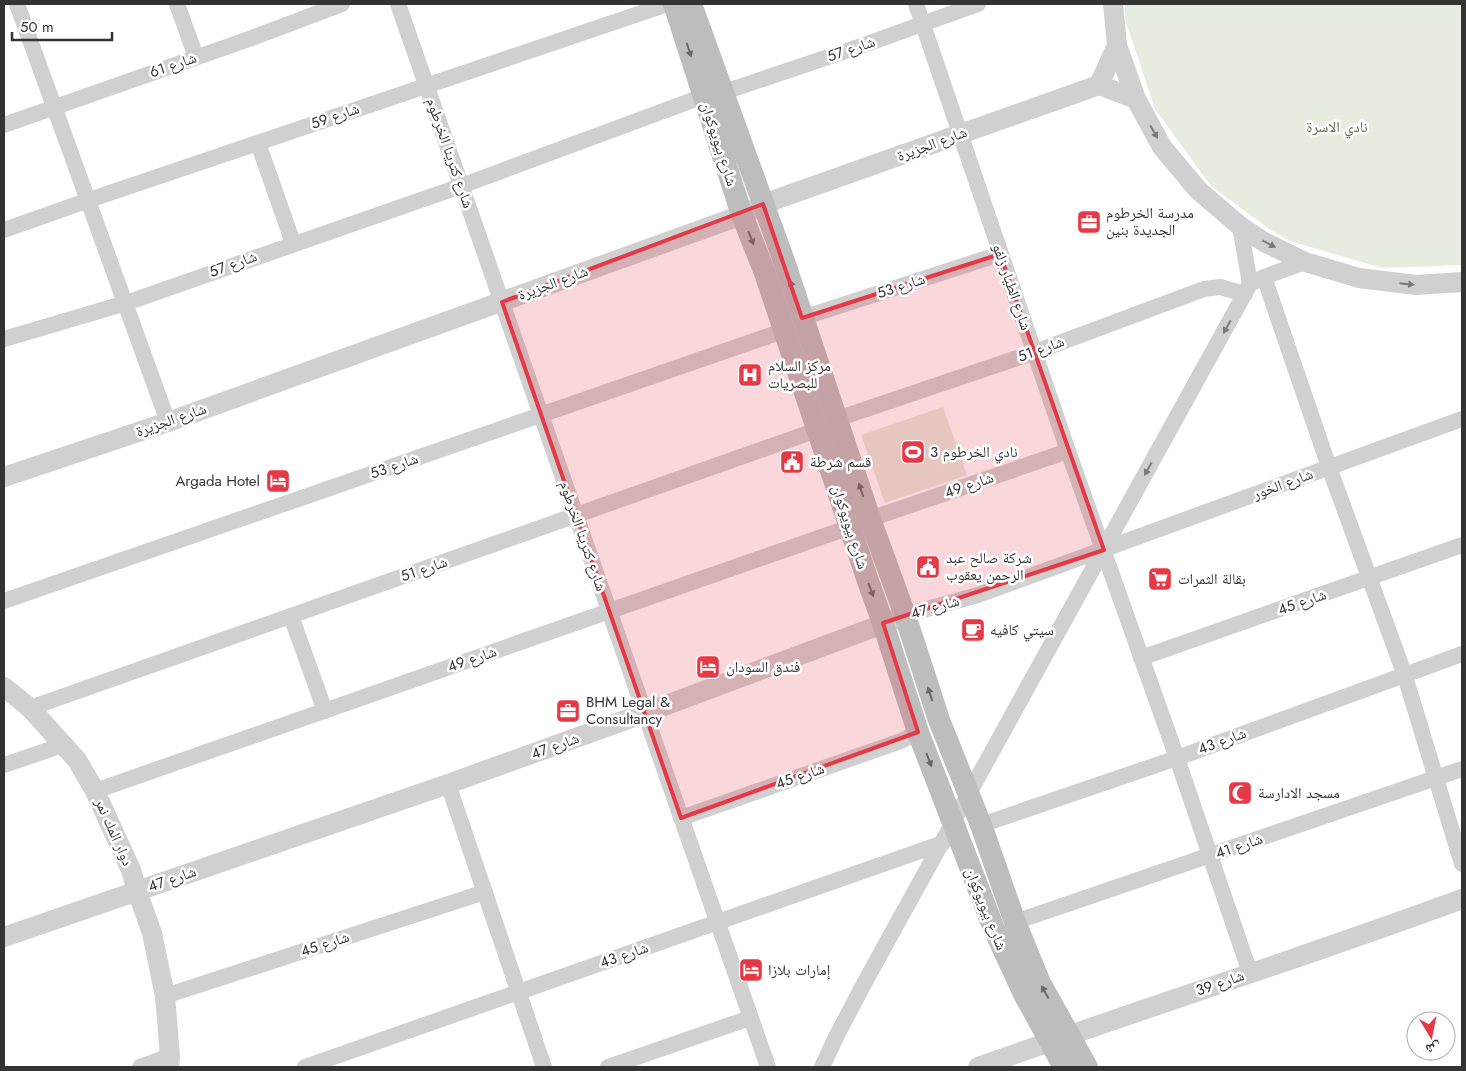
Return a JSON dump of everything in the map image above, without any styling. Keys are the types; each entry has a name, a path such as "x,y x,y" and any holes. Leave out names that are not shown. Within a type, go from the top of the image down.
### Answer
{"main road":[{"name":"شارع بيويوكوان","path":"674,4 714,94 738,137 763,204 784,261 870,519 905,615 939,720 981,825 1059,1038"},
{"name":"شارع بيويوكوان","path":"691,4 742,215 765,273 883,623 948,834 994,929 1009,965 1059,1038"},
{"path":"1059,1038 1064,1067"},
{"path":"1059,1038 1087,1067"}],"street":[{"path":"19,4 168,422"},
{"path":"177,4 196,57"},
{"name":"شارع 61","path":"4,124 342,4"},
{"name":"شارع كترينا الخرطوم","path":"398,4 768,1067"},
{"name":"شارع 59","path":"4,230 668,4"},
{"name":"شارع الطيار زلفو","path":"916,4 1000,254 1177,758 1250,973"},
{"name":"شارع 57","path":"4,338 126,303 293,243 462,186 714,94 978,4"},
{"path":"1113,4 1117,45 1136,99 1162,147 1198,190 1240,226 1264,242 1304,262 1359,278 1416,285 1462,282"},
{"path":"1117,45 1099,86 1136,99"},
{"name":"شارع الجزيرة","path":"4,477 168,422 742,215 763,204 1099,86"},
{"path":"258,143 293,243"},
{"path":"1240,226 1253,285 1329,467 1404,674 1462,864"},
{"name":"شارع 53","path":"802,318 1000,254"},
{"path":"822,1067 840,1029 968,796 1253,285 1304,262"},
{"name":"شارع 51","path":"837,419 1035,352 1204,289 1253,285"},
{"name":"شارع 53","path":"4,601 783,331"},
{"name":"شارع الخور","path":"1104,550 1462,420"},
{"name":"شارع 51","path":"30,708 817,430"},
{"name":"شارع 49","path":"870,519 1068,451"},
{"name":"شارع 49","path":"95,791 850,527"},
{"name":"شارع 45","path":"1141,658 1462,545"},
{"name":"شارع 47","path":"4,937 448,784 645,713 905,615 978,595 1104,550"},
{"path":"291,616 325,711"},
{"name":"شارع 43","path":"981,825 1177,758 1462,654"},
{"name":"دوار المك نمر","path":"4,687 30,708 77,760 95,791 131,870 152,933 165,996 170,1062"},
{"name":"شارع 45","path":"681,818 901,741 918,732"},
{"path":"4,765 63,745"},
{"name":"شارع 41","path":"1015,922 1462,769"},
{"path":"448,784 544,1067"},
{"name":"شارع 43","path":"305,1067 717,922 948,834"},
{"name":"شارع 45","path":"165,996 485,892"},
{"name":"شارع 39","path":"978,1067 1462,899"},
{"path":"608,1067 750,1018"},
{"path":"140,1067 170,1062"}],"highlighted area":[{"path":"763,204 802,318 1000,254 1104,550 883,623 918,732 681,818 502,302"}],"green space":[{"name":"نادي الاسرة","path":"1125,4 1462,4 1462,265 1382,268 1290,241 1272,231 1211,186 1155,109 1125,19"},
{"name":"نادي الخرطوم 3","path":"943,407 967,475 885,503 861,435"}],"place":[{"name":"مدرسة الخرطوم الجديدة بنين","path":"1089,222"},
{"name":"مركز السلام للبصريات","path":"750,375"},
{"name":"نادي الخرطوم 3","path":"913,452"},
{"name":"قسم شرطة","path":"792,462"},
{"name":"Argada Hotel","path":"278,481"},
{"name":"شركة صالح عبد الرحمن يعقوب","path":"928,567"},
{"name":"بقالة الثمرات","path":"1160,579"},
{"name":"سيتي كافيه","path":"973,630"},
{"name":"فندق السودان","path":"708,667"},
{"name":"BHM Legal & Consultancy","path":"568,711"},
{"name":"مسجد الادارسة","path":"1240,793"},
{"name":"إمارات بلازا","path":"751,970"}]}
